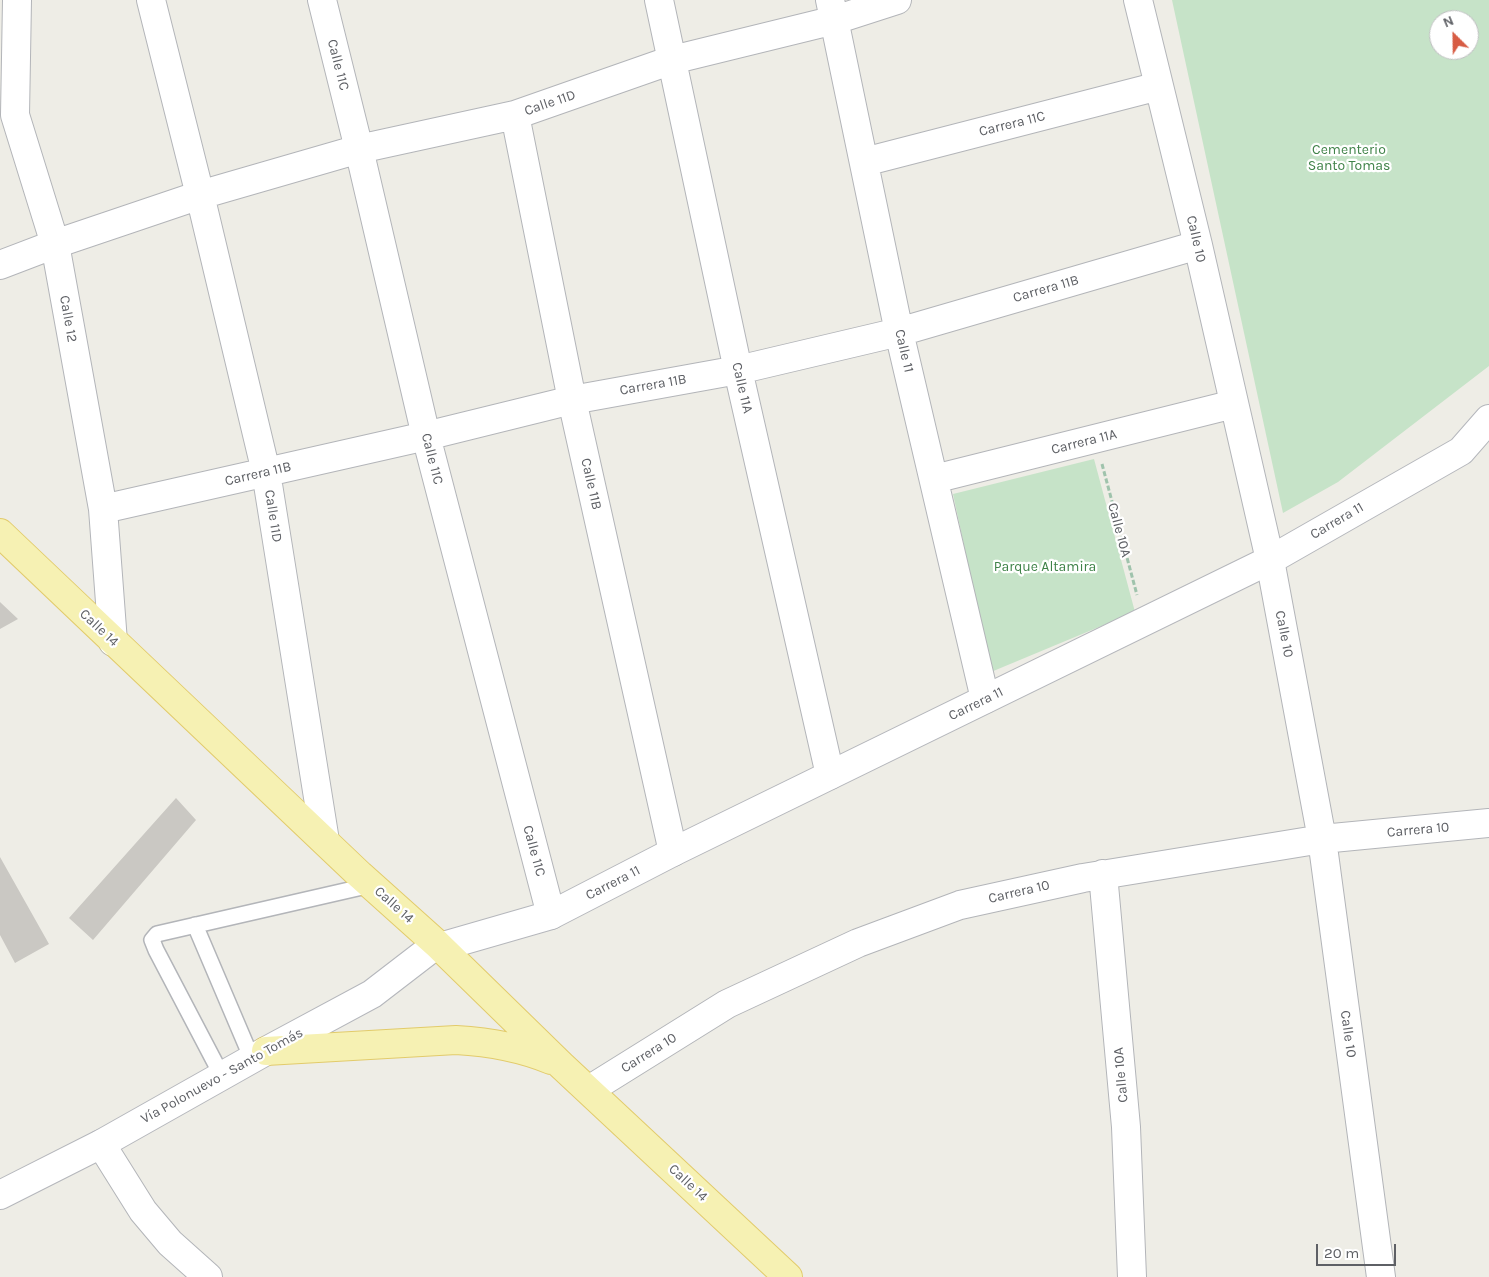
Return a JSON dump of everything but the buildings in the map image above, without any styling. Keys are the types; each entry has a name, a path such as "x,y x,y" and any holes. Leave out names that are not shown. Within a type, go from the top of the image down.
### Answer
{"main road":[{"name":"Calle 14","path":"0,533 113,642 788,1277"},
{"path":"259,1055 456,1040 508,1046 535,1053 561,1064"}],"street":[{"name":"Calle 12","path":"17,0 15,115 10,130 55,244 103,509 113,642"},
{"name":"Calle 11D","path":"150,0 200,195 266,472 325,842"},
{"name":"Calle 11C","path":"322,0 426,436 551,915"},
{"name":"Calle 11A","path":"659,0 738,370 830,775"},
{"name":"Calle 11D","path":"0,265 55,244 200,195 359,149 515,115 672,60 833,10 898,0"},
{"name":"Calle 10","path":"1138,0 1198,244 1270,560 1322,839 1381,1277"},
{"name":"Calle 11","path":"833,10 899,332 985,699"},
{"name":"Carrera 11C","path":"864,162 1159,86"},
{"name":"Calle 11B","path":"515,115 572,400 672,852"},
{"name":"Carrera 11B","path":"103,509 426,436 572,400 738,370 899,332 1198,244"},
{"name":"Carrera 11A","path":"934,479 1234,404"},
{"name":"Carrera 11","path":"438,946 551,915 672,852 1270,560 1461,451 1489,419"},
{"name":"Carrera 10","path":"589,1090 727,1004 858,943 960,905 1103,874 1322,839 1489,823"},
{"name":"Calle 10A","path":"1103,874 1126,1128 1132,1277"},
{"name":"Vía Polonuevo - Santo Tomás","path":"0,1195 101,1144 372,994 438,946"},
{"path":"101,1144 143,1211 170,1243 208,1277"}],"lane":[{"path":"222,1076 152,940 157,934 371,885"},
{"path":"195,925 259,1055"}],"path":[{"name":"Calle 10A","path":"1095,439 1144,621"}],"green space":[{"name":"Cementerio Santo Tomas","path":"1172,0 1489,0 1489,366 1338,482 1283,513"},
{"name":"Parque Altamira","path":"1094,459 1135,612 991,672 953,494"}]}
